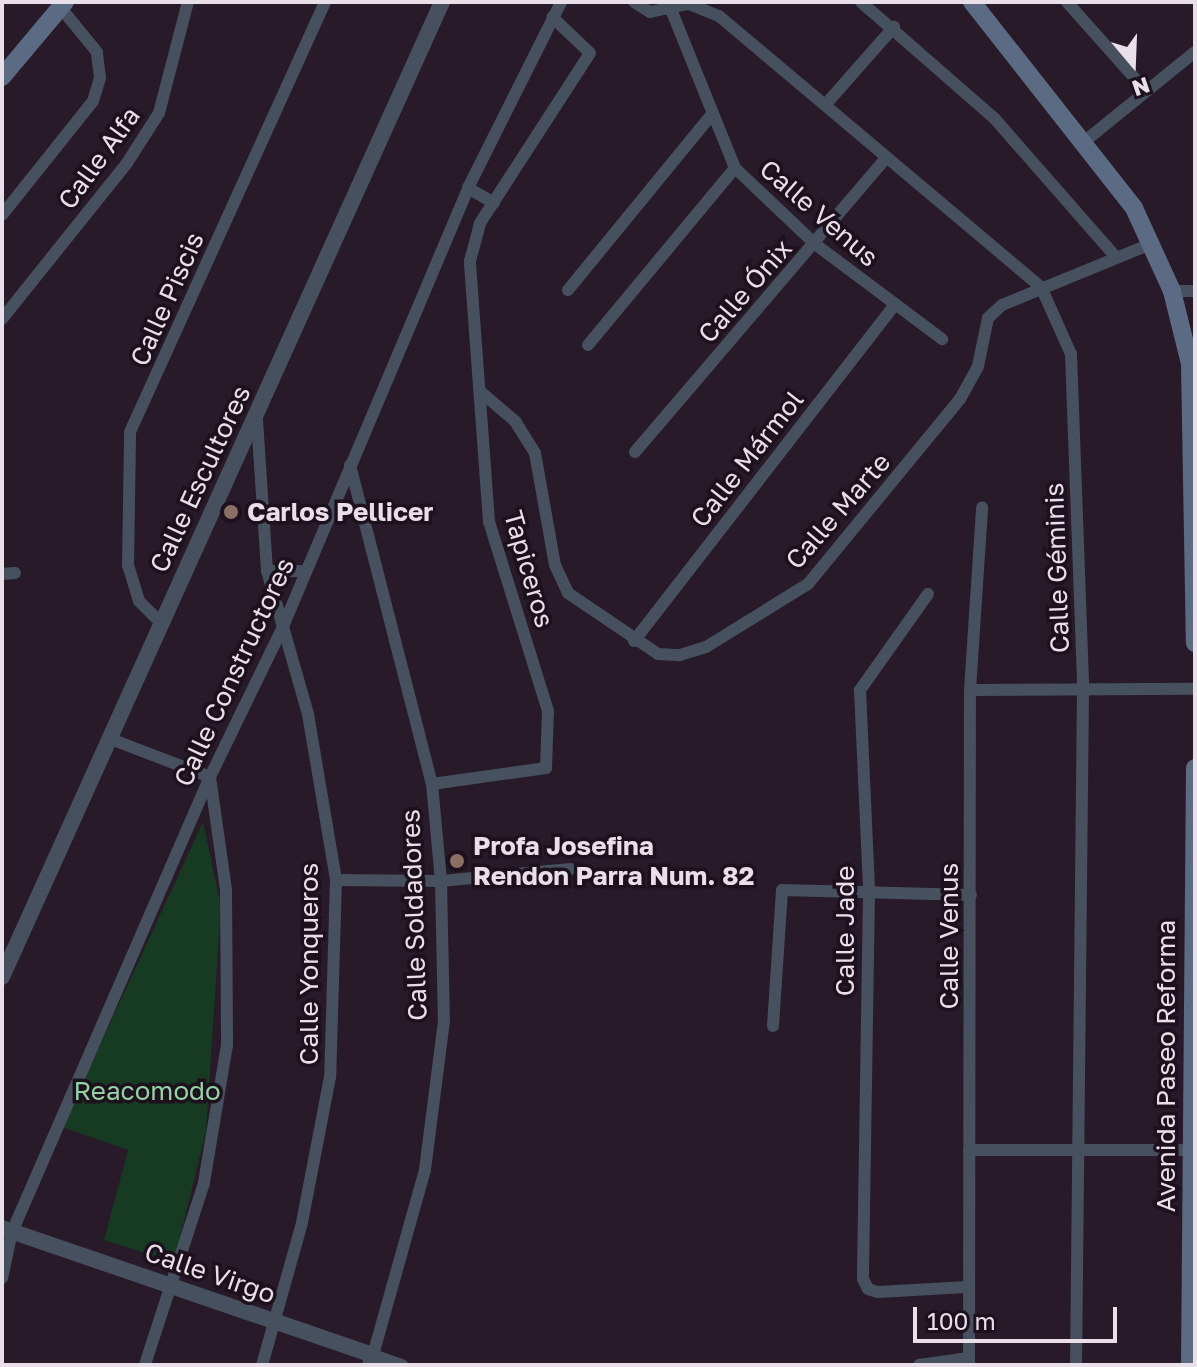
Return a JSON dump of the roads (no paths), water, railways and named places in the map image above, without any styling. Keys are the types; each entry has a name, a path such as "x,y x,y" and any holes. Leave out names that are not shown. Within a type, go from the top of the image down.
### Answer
{"main road":[{"path":"972,2 1085,141 1153,243 1172,291 1190,364 1195,643"},
{"path":"2,77 63,4"},
{"name":"Avenida Paseo Reforma","path":"1190,1365 1195,768"}],"street":[{"name":"Calle Alfa","path":"2,319 127,163 159,113 188,2"},
{"name":"Calle Piscis","path":"159,621 139,601 128,566 130,432 325,2"},
{"name":"Calle Escultores","path":"2,977 159,621 257,420 442,2"},
{"name":"Calle Constructores","path":"2,1278 7,1230 210,777 282,629 468,188 561,2"},
{"name":"Calle Géminis","path":"634,2 650,12 669,5 690,3 719,16 1041,287 1071,354 1083,689 1076,1365"},
{"path":"861,2 894,27 995,119 1116,257"},
{"path":"1067,2 1145,90"},
{"path":"2,215 93,101 100,78 97,52 63,4"},
{"name":"Calle Venus","path":"669,5 735,168 815,244 942,339"},
{"name":"Tapiceros","path":"432,784 546,768 548,711 489,522 470,261 480,223 590,53 586,44 552,17"},
{"path":"826,104 894,27"},
{"path":"1085,141 1195,52"},
{"path":"568,290 712,114"},
{"name":"Calle Ónix","path":"635,452 886,158"},
{"path":"588,345 735,168"},
{"path":"468,188 494,203"},
{"name":"Calle Marte","path":"481,392 515,421 535,453 555,565 568,593 634,641 658,654 706,647 808,584 960,399 978,366 988,318 1002,305 1153,243"},
{"path":"1172,291 1195,291"},
{"name":"Calle Mármol","path":"634,641 895,305"},
{"name":"Calle Yonqueros","path":"257,420 267,571 308,714 336,880 330,1077 277,1321 262,1365"},
{"name":"Calle Soldadores","path":"350,465 432,784 441,881 444,1021 425,1170 372,1360"},
{"name":"Calle Venus","path":"969,1362 970,690 982,507"},
{"path":"267,571 305,571"},
{"name":"Calle Jade","path":"928,594 860,690 869,892 863,1279 868,1289 967,1287"},
{"path":"970,690 1195,689"},
{"path":"108,738 210,777 226,890 227,1045 204,1183 145,1365"},
{"path":"336,880 441,881 570,869"},
{"path":"773,1026 782,890 971,895"},
{"path":"969,1150 1193,1150"},
{"name":"Calle Virgo","path":"7,1230 277,1321 372,1360 402,1365"},
{"path":"919,1365 969,1362"}],"place":[{"name":"Carlos Pellicer","path":"231,512"},
{"name":"Profa Josefina Rendon Parra Num. 82","path":"457,861"}],"park label":[{"name":"Reacomodo","path":"147,1091"}]}
